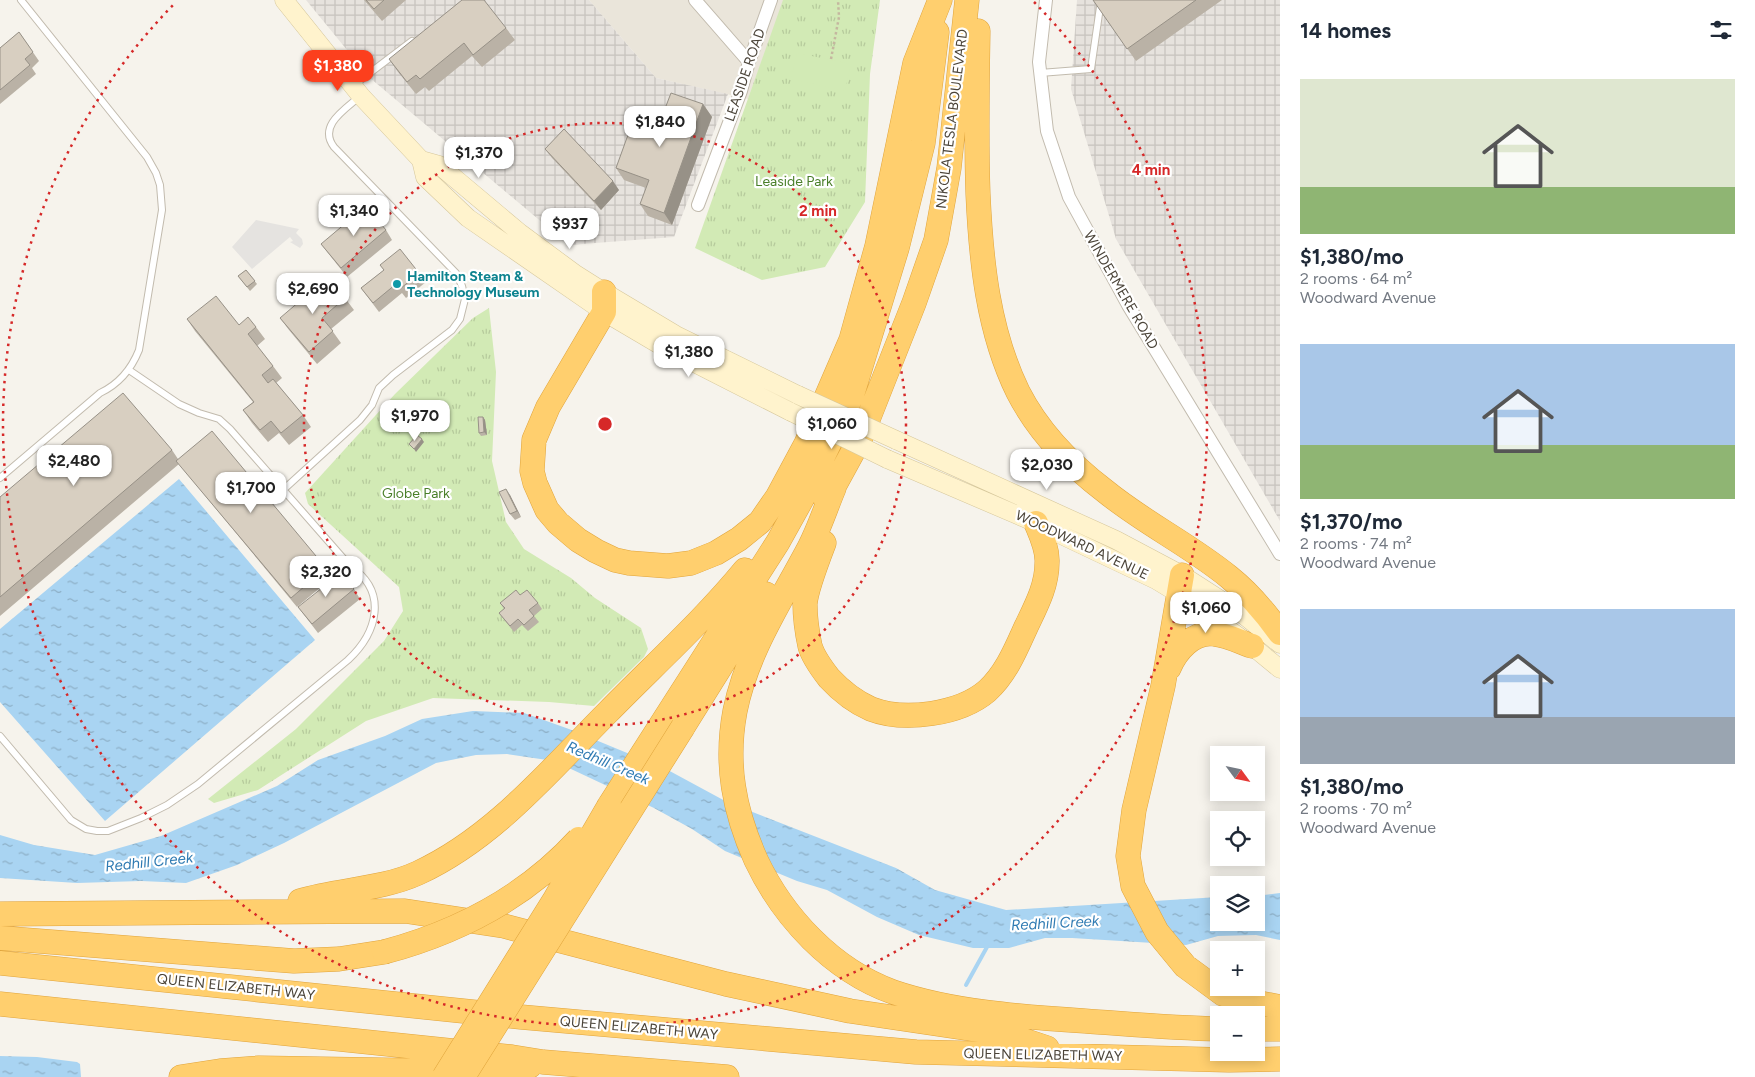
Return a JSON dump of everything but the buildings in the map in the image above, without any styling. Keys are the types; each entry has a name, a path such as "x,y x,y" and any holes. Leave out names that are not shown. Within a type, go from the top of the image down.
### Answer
{"highway":[{"path":"604,302 548,407 534,440 532,471 541,497 548,510 566,530 596,552 615,560 643,565 668,566 691,562 716,553 739,539 760,522 778,496 806,444 851,340 877,246 915,63 940,0"},
{"name":"NIKOLA TESLA BOULEVARD","path":"808,488 852,395 897,248 924,143 940,0"},
{"name":"NIKOLA TESLA BOULEVARD","path":"834,488 861,437 914,303 936,240 949,168 967,0"},
{"path":"979,0 976,134 980,247 993,324 1004,360 1019,393 1045,432 1078,468 1120,503 1229,577 1254,600 1280,633"},
{"path":"914,303 894,375 821,550 805,602 810,648 824,672 847,696 872,709 896,714 920,715 952,709 986,691 1002,673 1015,652 1044,588 1048,562 1036,523"},
{"path":"272,910 312,898 373,887 416,874 447,858 498,820 539,782 727,592 765,547 808,488"},
{"path":"463,1077 672,726 808,488"},
{"path":"0,938 294,961 339,959 384,952 418,943 489,911 522,890 560,860 609,806 672,726 834,488"},
{"path":"834,488 811,546 766,625 748,666 733,727 731,763 733,790 747,839 765,879 783,907 802,929 836,960 864,978 892,991 940,1004 1042,1018 1210,1027"},
{"path":"1181,585 1163,686 1134,810 1128,856 1133,886 1157,932 1172,952 1199,977 1223,994 1280,1007"},
{"path":"1163,686 1173,658 1181,647 1201,635 1212,633 1252,646"},
{"path":"444,1077 555,899 609,806"},
{"path":"0,914 272,910 405,911 504,926 726,984 850,1011 1005,1034 1068,1055"},
{"name":"QUEEN ELIZABETH WAY","path":"0,962 502,1015 728,1037 916,1052 1229,1060 1280,1059"},
{"path":"0,1004 493,1054 543,1062 727,1077"},
{"path":"1265,1029 1280,1029"},
{"path":"181,1077 259,1068 504,1072 543,1062"}],"main road":[{"name":"WOODWARD AVENUE","path":"284,0 357,91 420,160 425,177 468,218 604,302 665,348 887,459 1036,523 1156,580 1181,585 1241,613 1280,644"},
{"name":"WOODWARD AVENUE","path":"604,302 798,395 1116,540 1181,585 1280,669"}],"street":[{"path":"695,0 749,62"},
{"name":"LEASIDE ROAD","path":"698,206 741,91 771,0"},
{"name":"WINDERMERE ROAD","path":"1046,0 1039,62 1040,73 1047,131 1069,198 1128,305 1280,554"}],"lane":[{"path":"0,478 100,393 115,384 129,370 139,350 162,210 158,179 147,157 21,0"},
{"path":"1040,73 1091,69 1101,0"},
{"path":"283,490 360,420 372,405 379,388 452,330 460,319 464,306 464,292 456,273 330,142 329,132 332,122 357,91 420,35"},
{"path":"0,736 71,820 86,829 108,831 150,814 182,795 348,660 360,649 371,631 375,617 373,595 362,576 350,566 230,429 219,419 179,404 129,370"}],"path":[{"path":"831,59 840,17 838,0"}],"shaded area":[{"path":"306,0 589,0 656,78 728,94 674,237 569,245 370,78"},
{"path":"589,0 784,0 748,99 656,78"},
{"path":"1077,0 1280,0 1280,521 1116,239 1071,89"},
{"path":"256,220 299,229 296,233 302,239 303,244 300,248 290,242 293,241 290,237 252,269 232,247"}],"green space":[{"name":"Leaside Park","path":"783,0 880,0 870,74 865,202 825,267 762,280 695,248"},
{"path":"797,53 851,64 845,91 791,79"},
{"name":"Globe Park","path":"489,308 496,372 492,461 506,522 524,549 571,578 595,598 641,628 648,649 644,657 594,706 549,702 433,698 366,721 258,790 214,803 208,799 296,729 384,641 403,611 399,587 308,504 305,493 395,394 473,318"}],"water":[{"path":"179,479 315,640 105,821 0,702 0,629"},
{"name":"Redhill Creek","path":"473,711 524,713 569,729 666,769 727,802 896,868 935,890 1006,910 1210,898 1210,931 1265,931 1265,895 1280,893 1280,940 1256,935 1218,936 1186,945 1045,938 1009,948 973,948 919,935 877,917 827,890 797,881 725,851 692,829 654,808 554,761 507,754 476,755 436,763 284,843 237,865 186,883 141,881 77,883 0,878 0,835 34,845 95,855 161,836 277,786 318,760 385,736 422,719"},
{"path":"0,1056 37,1057 77,1062 80,1064 81,1077 0,1077"}],"waterway":[{"path":"966,985 987,947"}],"place":[{"name":"Hamilton Steam & Technology Museum","path":"397,284"}]}
